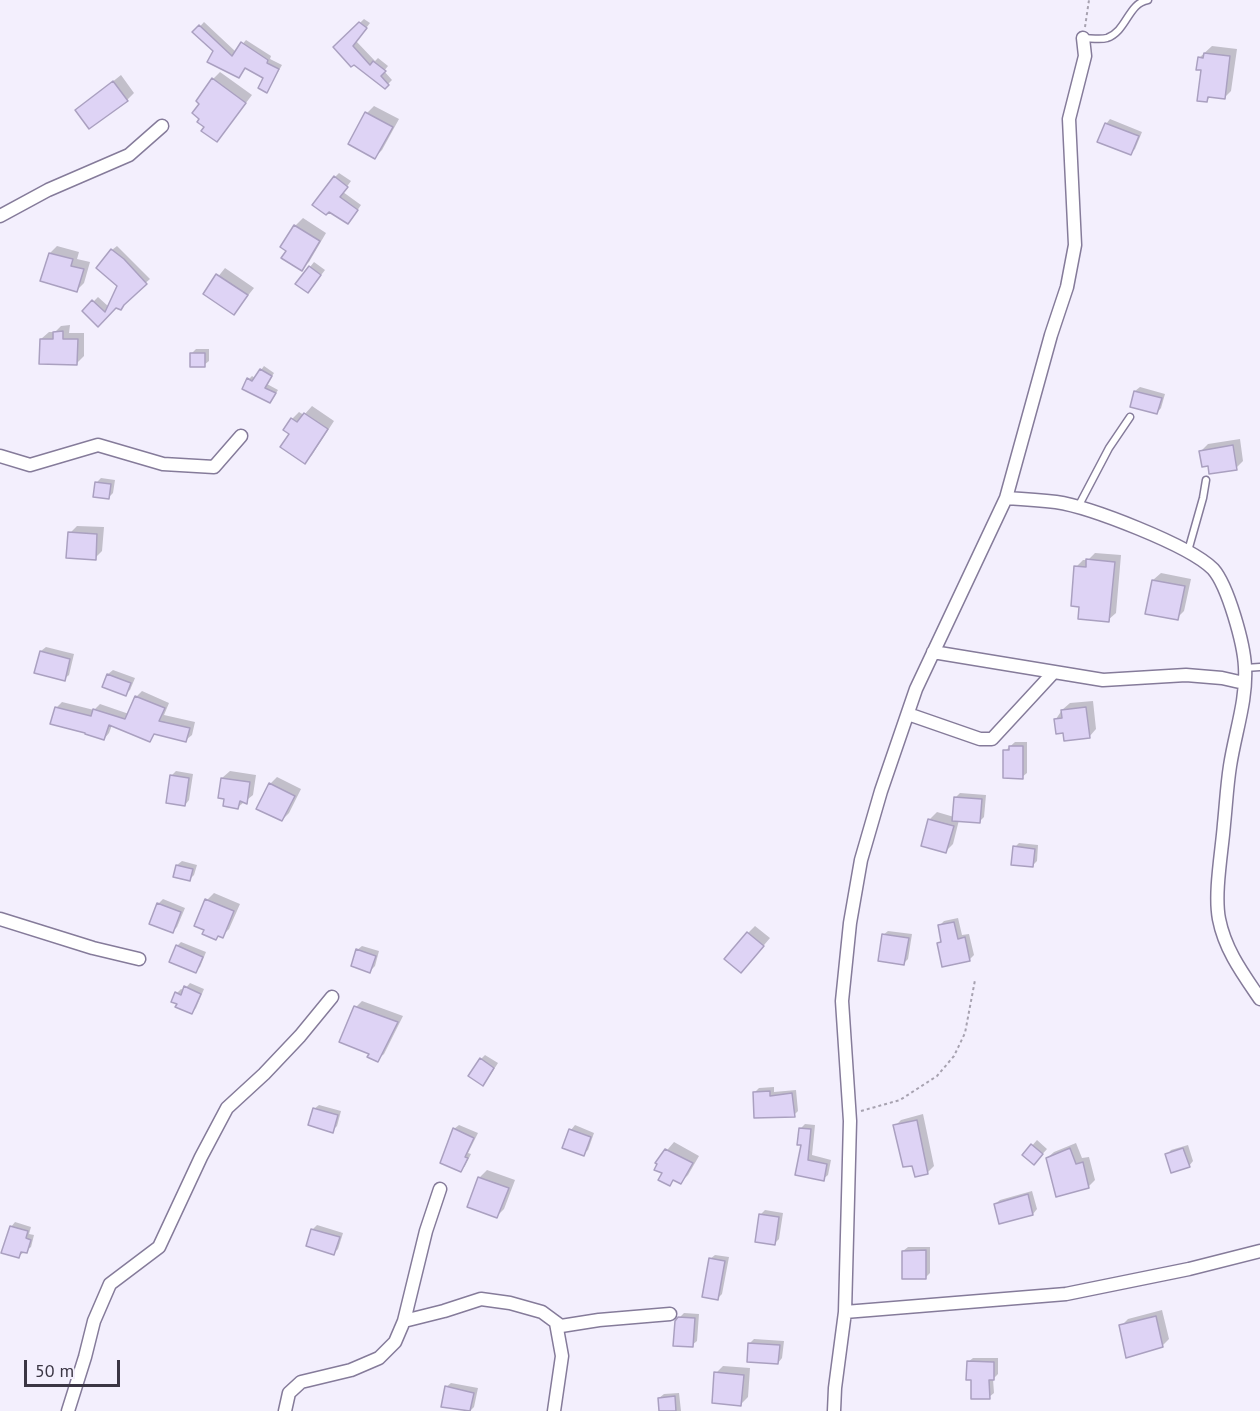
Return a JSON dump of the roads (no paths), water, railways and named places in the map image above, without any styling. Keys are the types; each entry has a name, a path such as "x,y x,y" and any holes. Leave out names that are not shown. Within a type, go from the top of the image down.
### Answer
{"street":[{"path":"834,1411 845,1312 850,1115 842,1001 850,923 861,860 881,791 916,689 1006,498 1051,335 1067,287 1075,245 1069,119 1085,56 1083,38"},
{"path":"0,216 48,190 129,155 162,126"},
{"path":"0,456 30,465 98,445 164,464 214,467 241,436"},
{"path":"1006,498 1058,502 1103,515 1188,551 1213,570 1222,584 1241,640 1245,668 1237,735 1230,765 1219,916 1224,937 1239,969 1260,999"},
{"path":"933,652 1103,680 1186,675 1222,678 1244,683"},
{"path":"908,714 980,739 992,739 1053,673"},
{"path":"0,919 93,948 139,958"},
{"path":"68,1411 94,1321 110,1284 159,1247 201,1157 227,1108 300,1036 332,997"},
{"path":"285,1411 289,1393 300,1382 351,1370 379,1358 396,1342 404,1322 426,1231 440,1190"},
{"path":"845,1312 1066,1294 1189,1269 1260,1251"},
{"path":"404,1322 482,1299 510,1303 542,1312 561,1326 670,1314"},
{"path":"554,1411 562,1356 556,1323"}],"lane":[{"path":"1083,38 1106,38 1119,31 1134,7 1148,0"},
{"path":"1077,508 1104,456 1130,417"},
{"path":"1188,551 1206,480"},
{"path":"1245,668 1260,667"}]}
